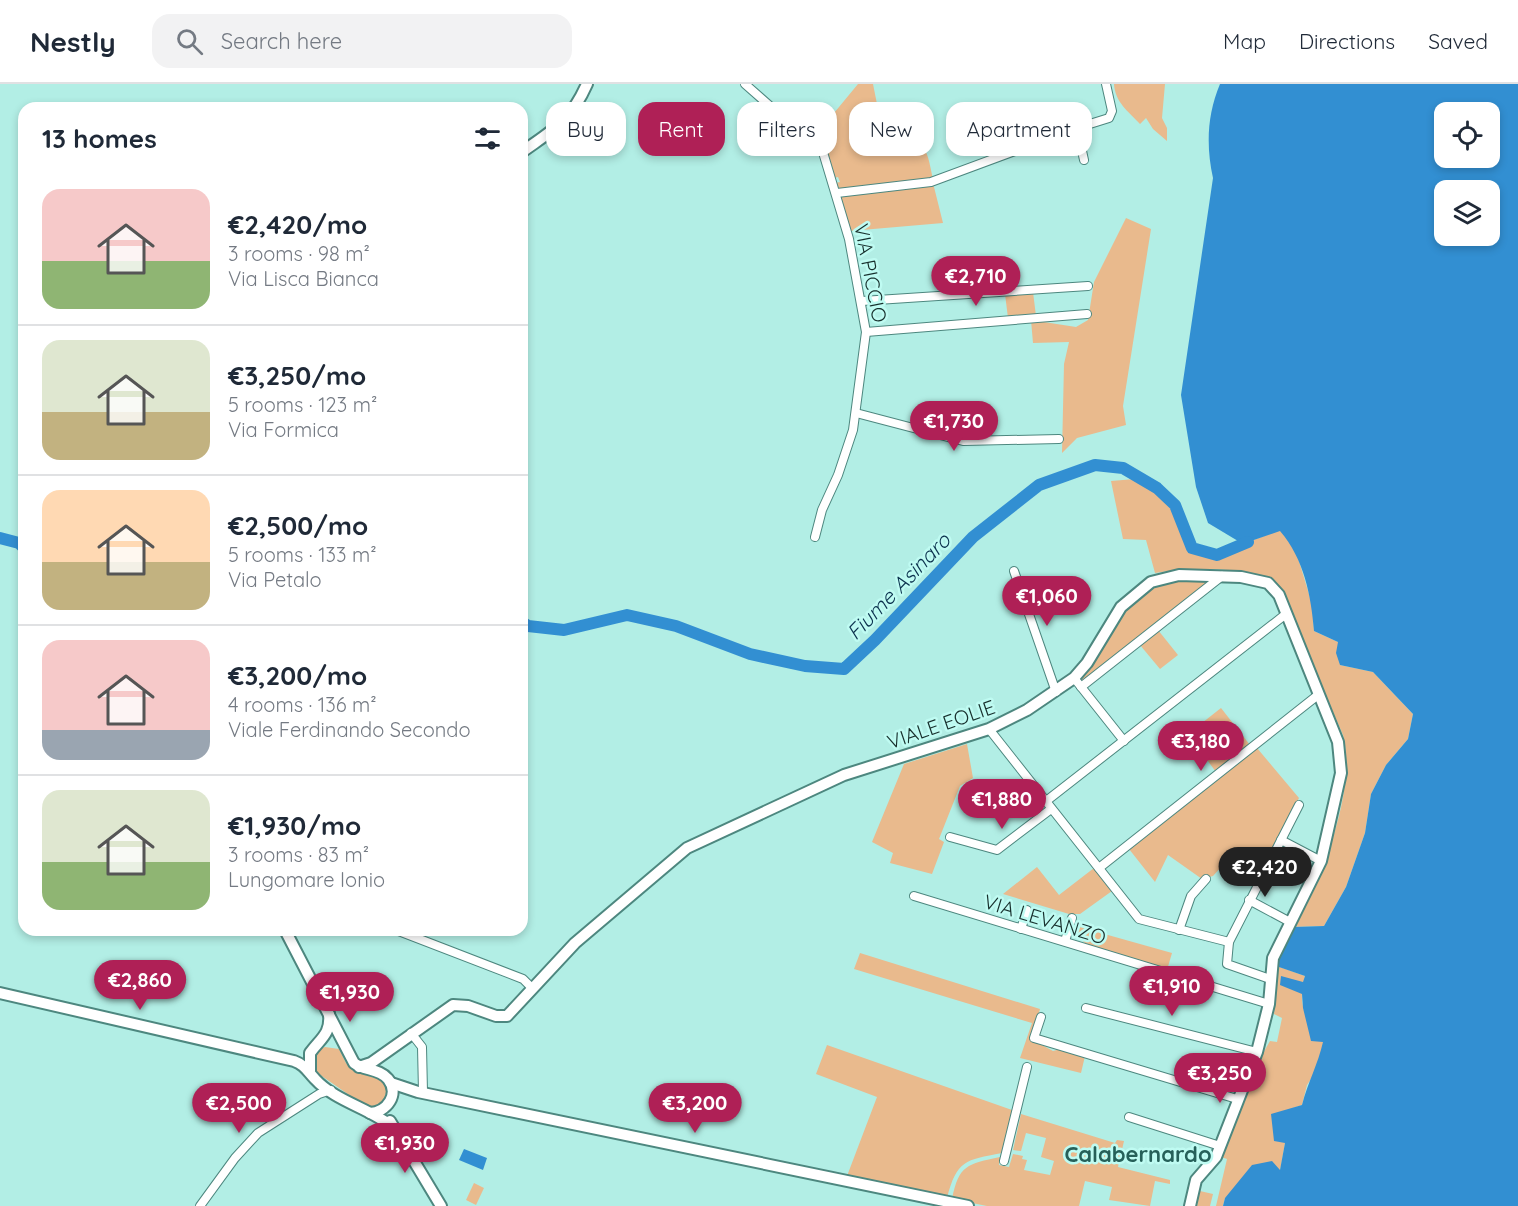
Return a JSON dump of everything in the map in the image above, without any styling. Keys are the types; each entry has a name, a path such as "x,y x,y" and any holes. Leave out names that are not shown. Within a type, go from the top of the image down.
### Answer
{"street":[{"path":"528,148 566,120 578,105 587,84"},
{"path":"1092,123 1109,118 1112,111 1106,84"},
{"name":"VIA PICCIO","path":"750,85 779,114 817,139 837,193 862,301 866,332 856,413 848,448 822,510 815,537"},
{"path":"837,193 931,182 1001,156"},
{"path":"1083,156 1084,160"},
{"path":"862,301 1088,286"},
{"path":"866,332 1087,314"},
{"path":"856,413 963,441 1059,438"},
{"path":"1014,572 1056,692"},
{"path":"1124,741 1078,683 1223,575"},
{"name":"VIALE EOLIE","path":"359,1067 371,1063 453,1005 468,1006 496,1016 507,1016 575,943 687,848 844,775 989,729 1056,692 1078,683 1087,663 1121,606 1140,589 1167,576 1223,575 1268,583 1279,595 1338,742 1341,763 1339,788 1321,861 1273,958 1269,1004 1254,1051 1234,1099 1216,1156 1196,1180 1190,1206"},
{"path":"950,837 997,850 1124,741 1286,614"},
{"path":"1098,868 1318,695"},
{"path":"989,729 1139,919 1229,942"},
{"path":"1270,979 1227,964 1229,942 1299,805"},
{"path":"1281,840 1321,861"},
{"path":"1179,930 1191,896 1206,879"},
{"name":"VIA LEVANZO","path":"914,896 1269,1004"},
{"path":"1249,900 1290,922"},
{"path":"1022,929 1027,910"},
{"path":"1065,941 1072,918"},
{"path":"288,936 345,1047 359,1067 383,1073 391,1083 420,1092 968,1206"},
{"path":"412,936 523,979 532,988"},
{"path":"0,993 300,1063 331,1090 362,1111 370,1113 394,1128"},
{"path":"1086,1008 1254,1051"},
{"path":"274,1057 310,1053 322,1042 328,1030 329,1013"},
{"path":"1041,1017 1034,1038 1234,1099"},
{"path":"411,1033 422,1047 420,1092"},
{"path":"322,1042 332,1041 345,1047"},
{"path":"383,1073 384,1057 393,1046"},
{"path":"310,1053 315,1097"},
{"path":"1004,1161 1027,1067"},
{"path":"391,1083 387,1114 441,1206"},
{"path":"200,1206 235,1158 258,1133 315,1097 331,1090"},
{"path":"370,1113 376,1112 390,1102 420,1092"},
{"path":"1129,1117 1218,1145"}],"shaded area":[{"path":"858,84 873,84 877,102 849,102 849,156 928,156 933,179 840,189 835,183 840,182 838,177 834,178 825,156 837,156 837,109"},
{"path":"1114,84 1165,84 1162,118 1167,128 1167,141 1153,129 1146,118 1140,124 1120,101"},
{"path":"933,183 943,223 850,231 841,197 845,194"},
{"path":"1126,218 1151,229 1123,406 1126,425 1077,438 1062,453 1064,364 1069,342 1033,343 1031,320 1076,327 1088,320 1094,282"},
{"path":"1033,292 1036,316 1008,318 1005,294"},
{"path":"1147,478 1174,498 1198,547 1220,550 1238,541 1248,542 1280,530 1295,548 1312,604 1314,631 1338,642 1340,665 1373,672 1413,714 1408,739 1386,765 1371,794 1365,833 1346,887 1324,926 1293,927 1315,884 1341,808 1346,758 1343,735 1277,584 1252,574 1218,569 1155,573 1146,540 1123,539 1111,481"},
{"path":"1214,579 1087,680 1082,680 1081,677 1106,633 1138,594 1168,580"},
{"path":"1158,630 1178,655 1160,669 1140,645"},
{"path":"1221,708 1250,745 1216,772 1188,734"},
{"path":"967,744 973,778 960,786 939,839 944,842 932,874 890,863 893,853 872,842 904,764"},
{"path":"1257,748 1299,798 1255,881 1223,865 1213,876 1202,879 1168,855 1155,882 1129,849"},
{"path":"1037,867 1059,895 1094,868 1112,891 1080,914 1069,914 1003,894"},
{"path":"1076,926 1172,953 1167,970 1091,948 1078,937"},
{"path":"860,953 1040,1009 1031,1039 1053,1051 1061,1049 1085,1056 1081,1073 1020,1058 1032,1023 854,969"},
{"path":"1278,962 1280,967 1305,976 1302,996 1304,1012 1324,1041 1317,1070 1307,1085 1302,1105 1282,1112 1285,1143 1280,1171 1225,1198 1223,1206 1216,1206 1227,1159 1221,1157 1258,1062 1270,1041 1277,1042 1282,1018 1274,1014"},
{"path":"827,1045 1012,1110 1002,1153 971,1160 964,1164 955,1176 947,1198 847,1176 877,1097 816,1074"},
{"path":"325,1047 339,1049 346,1063 356,1072 382,1080 387,1089 384,1101 372,1108 365,1106 316,1072 313,1058 318,1050"},
{"path":"1021,1114 1115,1143 1117,1140 1124,1141 1118,1167 1170,1180 1170,1184 1155,1181 1150,1206 1109,1200 1112,1187 1085,1181 1079,1206 987,1206 952,1199 958,1179 966,1168 989,1159 1000,1157 999,1165 1009,1167 1013,1154 1023,1156 1022,1159 1027,1160 1024,1170 1050,1175 1054,1161 1041,1157 1046,1138 1026,1133 1021,1151 1013,1150"},
{"path":"474,1183 484,1188 476,1205 466,1200"},
{"path":"1200,1191 1213,1194 1210,1206 1197,1206"}],"water":[{"path":"1220,84 1518,84 1518,1206 1223,1206 1225,1198 1252,1165 1272,1161 1280,1170 1285,1143 1274,1141 1271,1114 1302,1105 1323,1042 1311,1041 1302,994 1280,985 1281,976 1303,982 1305,976 1279,967 1278,962 1293,927 1324,926 1346,887 1365,833 1371,794 1386,765 1408,739 1413,714 1373,672 1340,665 1336,653 1338,642 1314,631 1311,604 1301,565 1280,531 1248,542 1238,541 1208,523 1196,487 1181,395 1213,178 1209,154 1212,107"},
{"path":"464,1149 487,1158 483,1170 459,1160"}],"waterway":[{"name":"Fiume Asinaro","path":"528,626 564,630 627,615 676,626 750,654 805,666 844,669 875,640 973,537 1039,485 1095,465 1123,468 1157,488 1175,505 1192,548 1217,555 1248,542"},
{"name":"Fiume Asinaro","path":"0,538 18,543"}],"district":[{"name":"Calabernardo","path":"1138,1154"}]}
